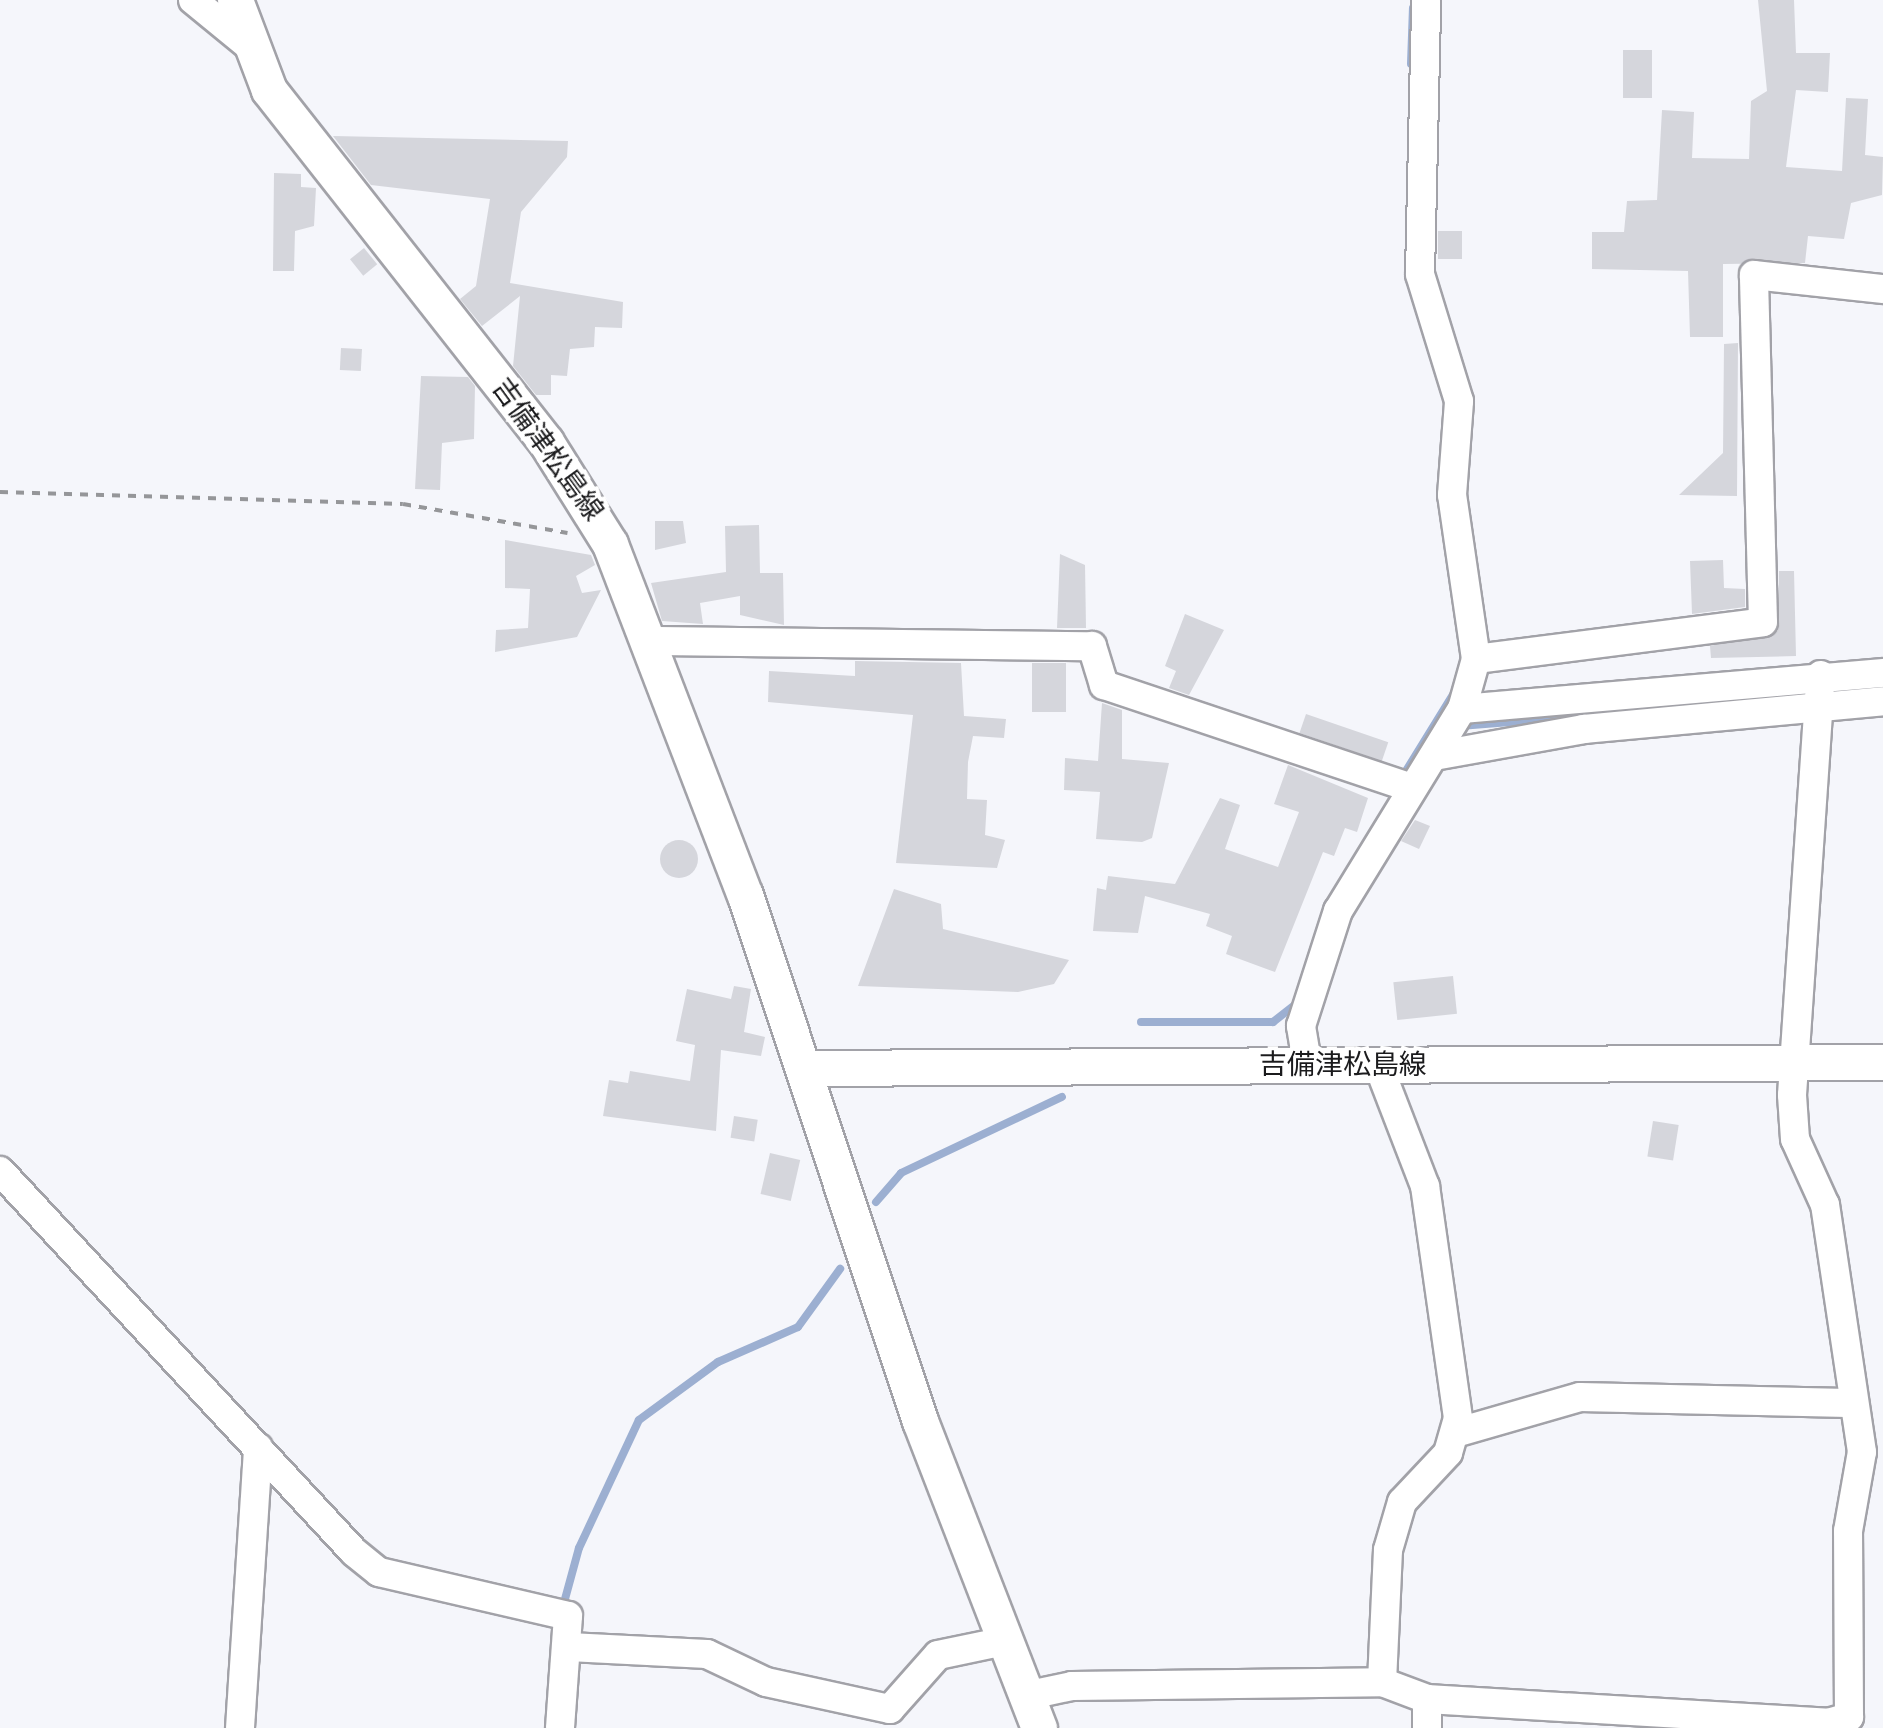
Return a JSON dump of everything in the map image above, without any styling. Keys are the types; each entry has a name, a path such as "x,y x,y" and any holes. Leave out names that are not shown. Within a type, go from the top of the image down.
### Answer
{"main road":[{"name":"吉備津松島線","path":"235,0 248,46 310,147 546,442 610,544 652,642 1000,1642 1032,1712"},
{"name":"吉備津松島線","path":"803,1068 1883,1062"}],"street":[{"path":"193,0 248,46"},
{"path":"1308,1068 1301,1026 1338,911 1400,822 1403,785 1451,728 1476,659 1452,495 1459,401 1420,274 1426,0"},
{"path":"1476,659 1763,622 1754,275 1883,290"},
{"path":"652,642 1092,646 1104,685 1403,785"},
{"path":"1451,728 1820,689 1883,674"},
{"path":"1451,728 1820,689 1883,701"},
{"path":"1032,1712 1072,1686 1382,1682 1427,1699 1841,1723 1848,1717 1849,1516 1862,1452 1848,1403 1825,1205 1795,1138 1792,1063 1820,689"},
{"path":"1379,1067 1425,1186 1455,1433 1428,1482 1402,1502 1392,1534 1382,1682"},
{"path":"0,1170 258,1448 380,1572 561,1613 569,1646 560,1728"},
{"path":"1455,1433 1580,1396 1848,1403"},
{"path":"240,1728 258,1448"},
{"path":"569,1646 708,1654 766,1682 890,1709 938,1656 1000,1642"},
{"path":"1427,1699 1427,1728"}],"path":[{"path":"0,492 455,508 610,544"}],"building":[{"path":"1758,0 1794,0 1796,53 1830,53 1828,92 1796,90 1786,167 1842,171 1846,98 1868,99 1865,155 1883,157 1882,195 1851,203 1844,239 1808,236 1805,263 1723,264 1723,337 1690,337 1688,271 1592,269 1592,232 1624,232 1627,201 1657,200 1662,110 1694,112 1692,158 1749,159 1751,101 1767,91"},
{"path":"1623,50 1652,50 1652,98 1623,98"},
{"path":"333,136 568,141 567,157 521,212 510,283 623,302 622,328 595,327 594,347 570,349 567,376 551,375 551,395 536,395 513,366 520,296 482,326 460,299 476,286 490,199 371,185"},
{"path":"274,173 301,174 301,187 316,188 314,226 295,231 294,271 273,271"},
{"path":"1438,231 1462,231 1462,259 1438,259"},
{"path":"364,248 377,264 363,276 350,259"},
{"path":"1738,343 1737,496 1679,495 1723,453 1724,344"},
{"path":"341,348 362,349 361,371 340,370"},
{"path":"421,376 468,377 475,386 474,439 442,443 440,490 415,489"},
{"path":"655,521 683,521 686,543 655,550"},
{"path":"759,525 760,573 783,573 784,625 740,615 740,596 700,603 703,624 662,621 651,583 726,572 725,526"},
{"path":"505,540 591,555 595,565 576,576 582,593 601,590 577,637 495,652 496,630 528,628 530,589 505,588"},
{"path":"1060,554 1085,565 1086,628 1057,628"},
{"path":"1723,560 1724,588 1745,589 1745,607 1692,614 1690,561"},
{"path":"1779,571 1794,571 1796,656 1711,658 1710,646 1778,631"},
{"path":"1185,614 1224,630 1189,695 1169,688 1176,671 1165,666"},
{"path":"855,661 961,663 964,716 1006,719 1004,738 973,736 968,762 967,799 987,800 985,835 1005,840 997,868 896,863 913,715 768,702 769,671 855,676"},
{"path":"1032,663 1066,663 1066,712 1032,712"},
{"path":"1102,703 1122,710 1122,759 1169,763 1152,838 1142,842 1096,839 1100,792 1064,790 1065,758 1098,761"},
{"path":"1306,714 1388,742 1382,761 1299,733"},
{"path":"1288,765 1368,798 1357,832 1345,828 1334,856 1323,852 1275,972 1226,954 1232,936 1206,926 1210,914 1145,896 1138,933 1093,931 1097,888 1106,890 1108,876 1175,884 1220,798 1240,805 1225,849 1278,867 1299,812 1274,804"},
{"path":"1415,820 1430,826 1419,849 1401,841"},
{"path":"679,840 693,845 698,859 693,873 679,878 665,873 660,859 665,845"},
{"path":"894,889 941,904 943,929 1069,960 1054,984 1018,992 858,986"},
{"path":"1453,976 1457,1014 1397,1020 1393,982"},
{"path":"734,986 751,989 744,1032 765,1037 761,1056 721,1050 716,1131 603,1116 609,1080 628,1083 630,1071 690,1081 695,1045 676,1041 687,989 731,999"},
{"path":"734,1116 758,1120 754,1141 731,1138"},
{"path":"1653,1121 1679,1125 1673,1161 1647,1157"},
{"path":"770,1153 800,1160 791,1201 761,1194"}],"waterway":[{"path":"1411,64 1413,8"},
{"path":"1401,779 1454,693"},
{"path":"1603,714 1688,703"},
{"path":"1460,726 1574,717"},
{"path":"1141,1022 1273,1022 1299,1002"},
{"path":"876,1202 901,1173 1062,1097"},
{"path":"562,1610 579,1548 639,1420 718,1362 798,1327 840,1269"}]}
